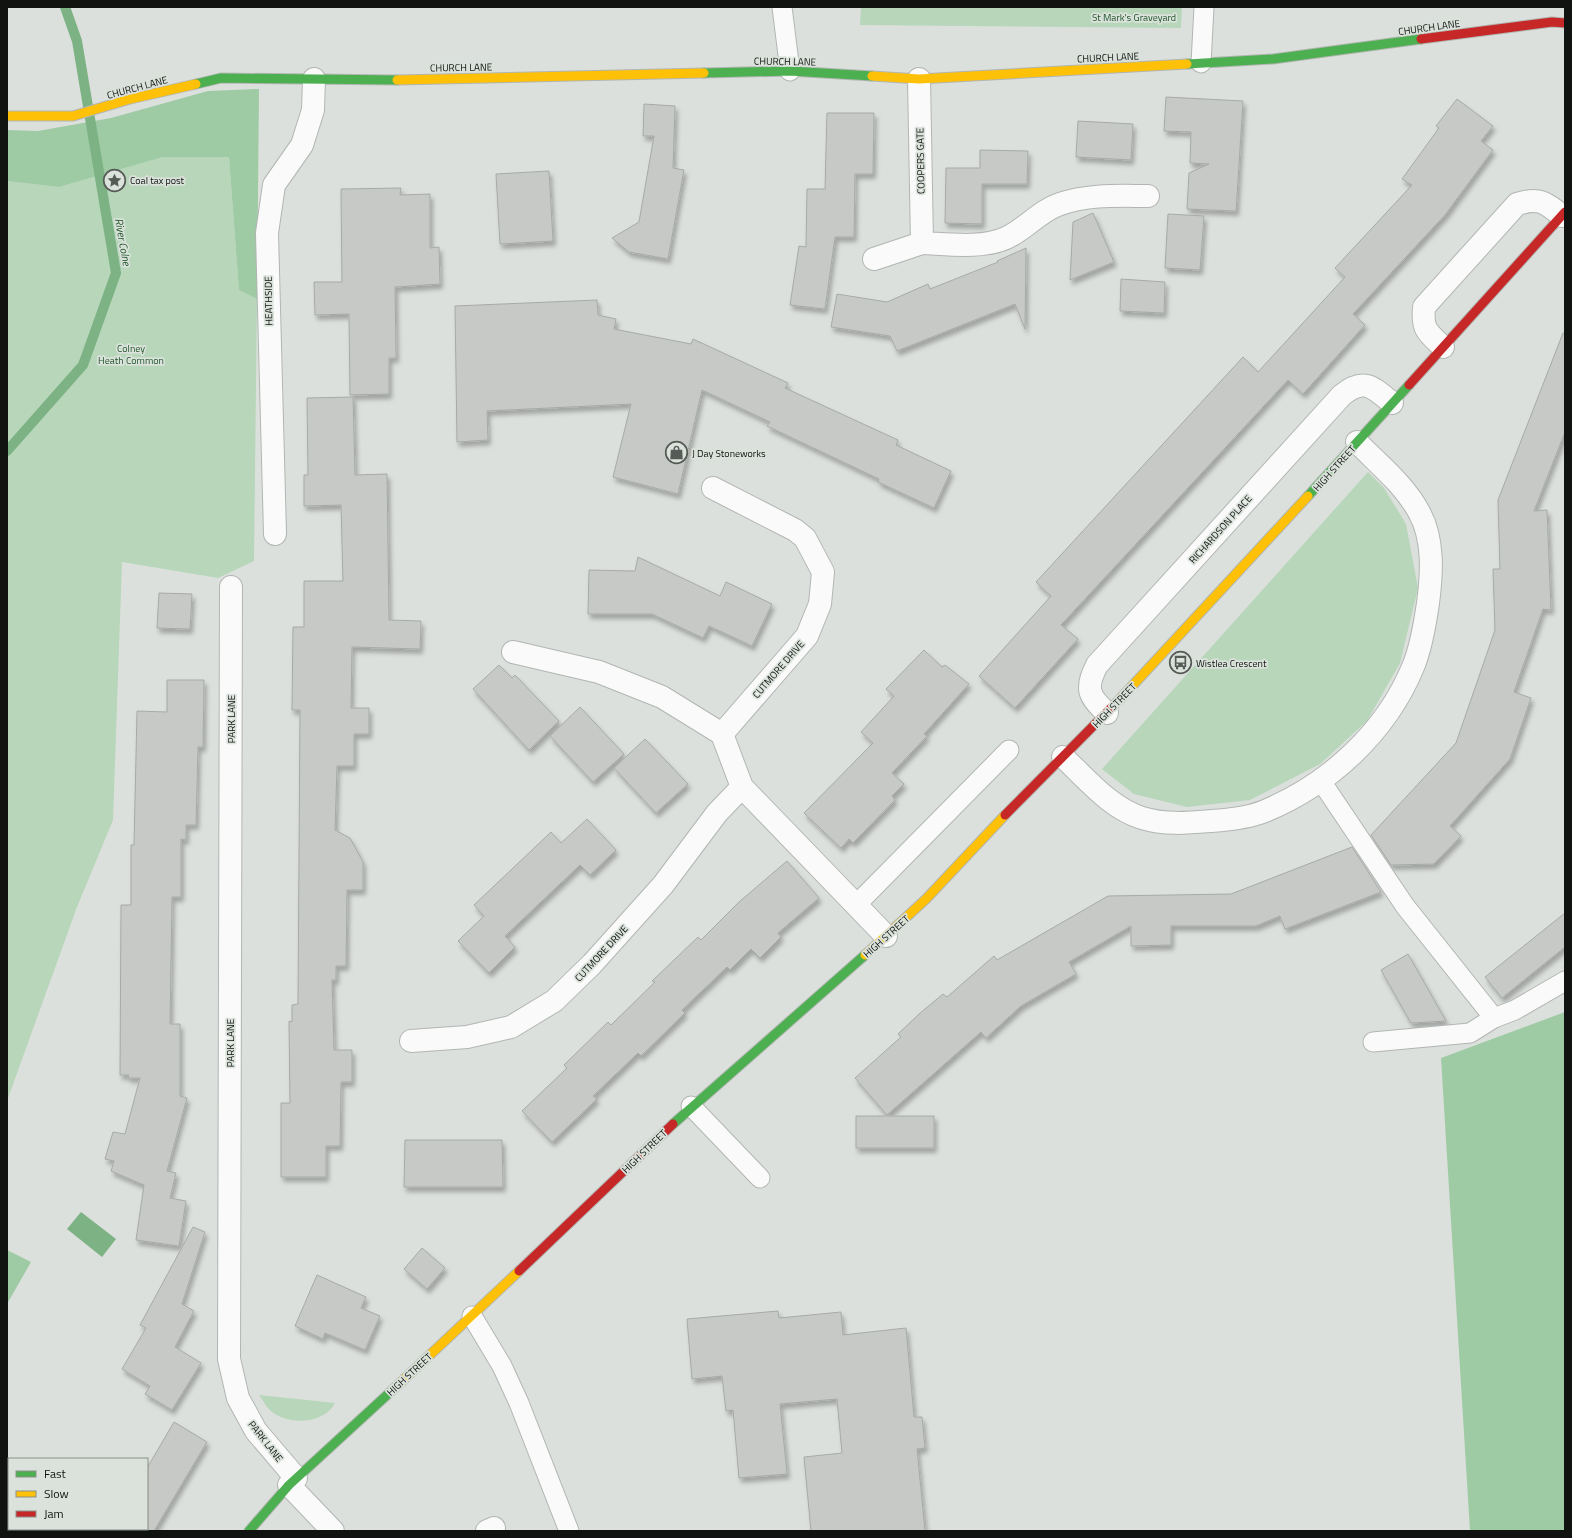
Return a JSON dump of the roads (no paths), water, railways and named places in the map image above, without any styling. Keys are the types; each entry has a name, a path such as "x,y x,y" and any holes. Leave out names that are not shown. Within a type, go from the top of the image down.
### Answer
{"street":[{"name":"CHURCH LANE","path":"7,116 73,116 130,99 221,78 410,80 790,71 919,79 1273,59 1552,22 1565,23"},
{"name":"HEATHSIDE","path":"275,534 267,233 274,185 302,145 313,110 314,79"},
{"name":"COOPERS GATE","path":"919,79 922,243"},
{"path":"874,259 922,243 970,246 1006,239 1040,214 1060,204 1087,198 1148,196"},
{"name":"HIGH STREET","path":"249,1531 292,1481 472,1316 691,1106 886,936 926,899 1106,713 1241,570 1444,347 1564,214 1547,203 1532,199 1518,204 1424,307 1422,322 1430,334 1444,347"},
{"name":"RICHARDSON PLACE","path":"1106,713 1094,702 1090,693 1090,679 1097,665 1342,395 1353,387 1363,385 1377,390 1392,403"},
{"path":"1063,757 1113,804 1142,818 1175,824 1220,820 1264,811 1321,781 1362,745 1392,707 1414,666 1425,622 1432,576 1430,543 1420,512 1402,488 1357,442"},
{"name":"CUTMORE DRIVE","path":"713,488 795,530 805,538 823,572 820,604 807,636 722,734"},
{"name":"PARK LANE","path":"231,588 229,1359 238,1398 256,1431 292,1481"},
{"path":"513,652 606,675 662,697 722,734 742,787 886,936"},
{"name":"CUTMORE DRIVE","path":"411,1041 467,1037 511,1027 554,1001 592,964 663,885 717,813 742,787"},
{"path":"292,1481 334,1531"}],"lane":[{"path":"782,7 790,71"},
{"path":"1200,63 1204,7"},
{"path":"856,905 1009,750"},
{"path":"1321,781 1405,906 1494,1018"},
{"path":"1373,1042 1470,1034 1494,1018 1515,1010 1565,981"},
{"path":"691,1106 760,1178"},
{"path":"472,1316 502,1366 519,1403 569,1531"}],"waterway":[{"name":"River Colne","path":"7,451 83,365 116,273 77,41 65,7"}],"place":[{"name":"Coal tax post","path":"115,180"},
{"name":"J Day Stoneworks","path":"676,453"},
{"name":"Wistlea Crescent","path":"1180,663"}],"park label":[{"name":"St Mark's Graveyard","path":"1134,17"},
{"name":"Colney Heath Common","path":"131,354"}]}
